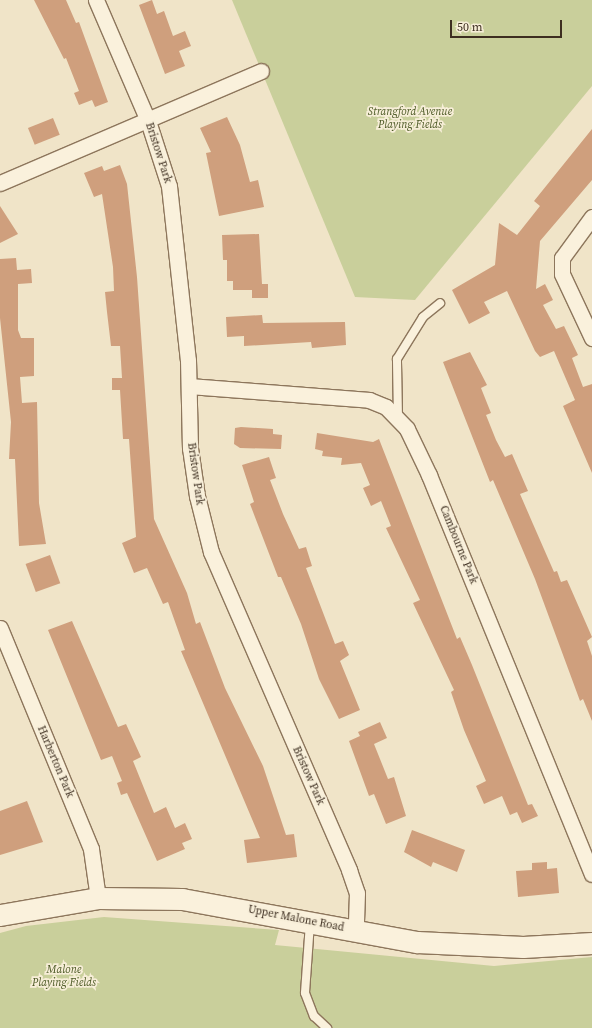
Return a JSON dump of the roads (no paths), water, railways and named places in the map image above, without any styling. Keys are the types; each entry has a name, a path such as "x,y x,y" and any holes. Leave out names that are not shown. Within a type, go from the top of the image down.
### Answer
{"main road":[{"name":"Upper Malone Road","path":"0,915 98,898 182,899 417,942 476,946 592,943"}],"street":[{"name":"Bristow Park","path":"96,0 148,121 169,186 189,386 190,448 197,496 211,552 349,870 357,893 356,931"},
{"path":"0,183 148,121 261,71"},
{"path":"592,217 562,258 562,274 592,338"},
{"name":"Cambourne Park","path":"189,386 369,400 386,407 407,429 429,475 592,874"},
{"name":"Harberton Park","path":"0,628 91,849 98,898"}],"lane":[{"path":"398,420 397,359 423,317 440,303"},
{"path":"310,922 305,993 314,1016 327,1028"}],"park label":[{"name":"Strangford Avenue Playing Fields","path":"410,119"},
{"name":"Malone Playing Fields","path":"64,977"}]}
